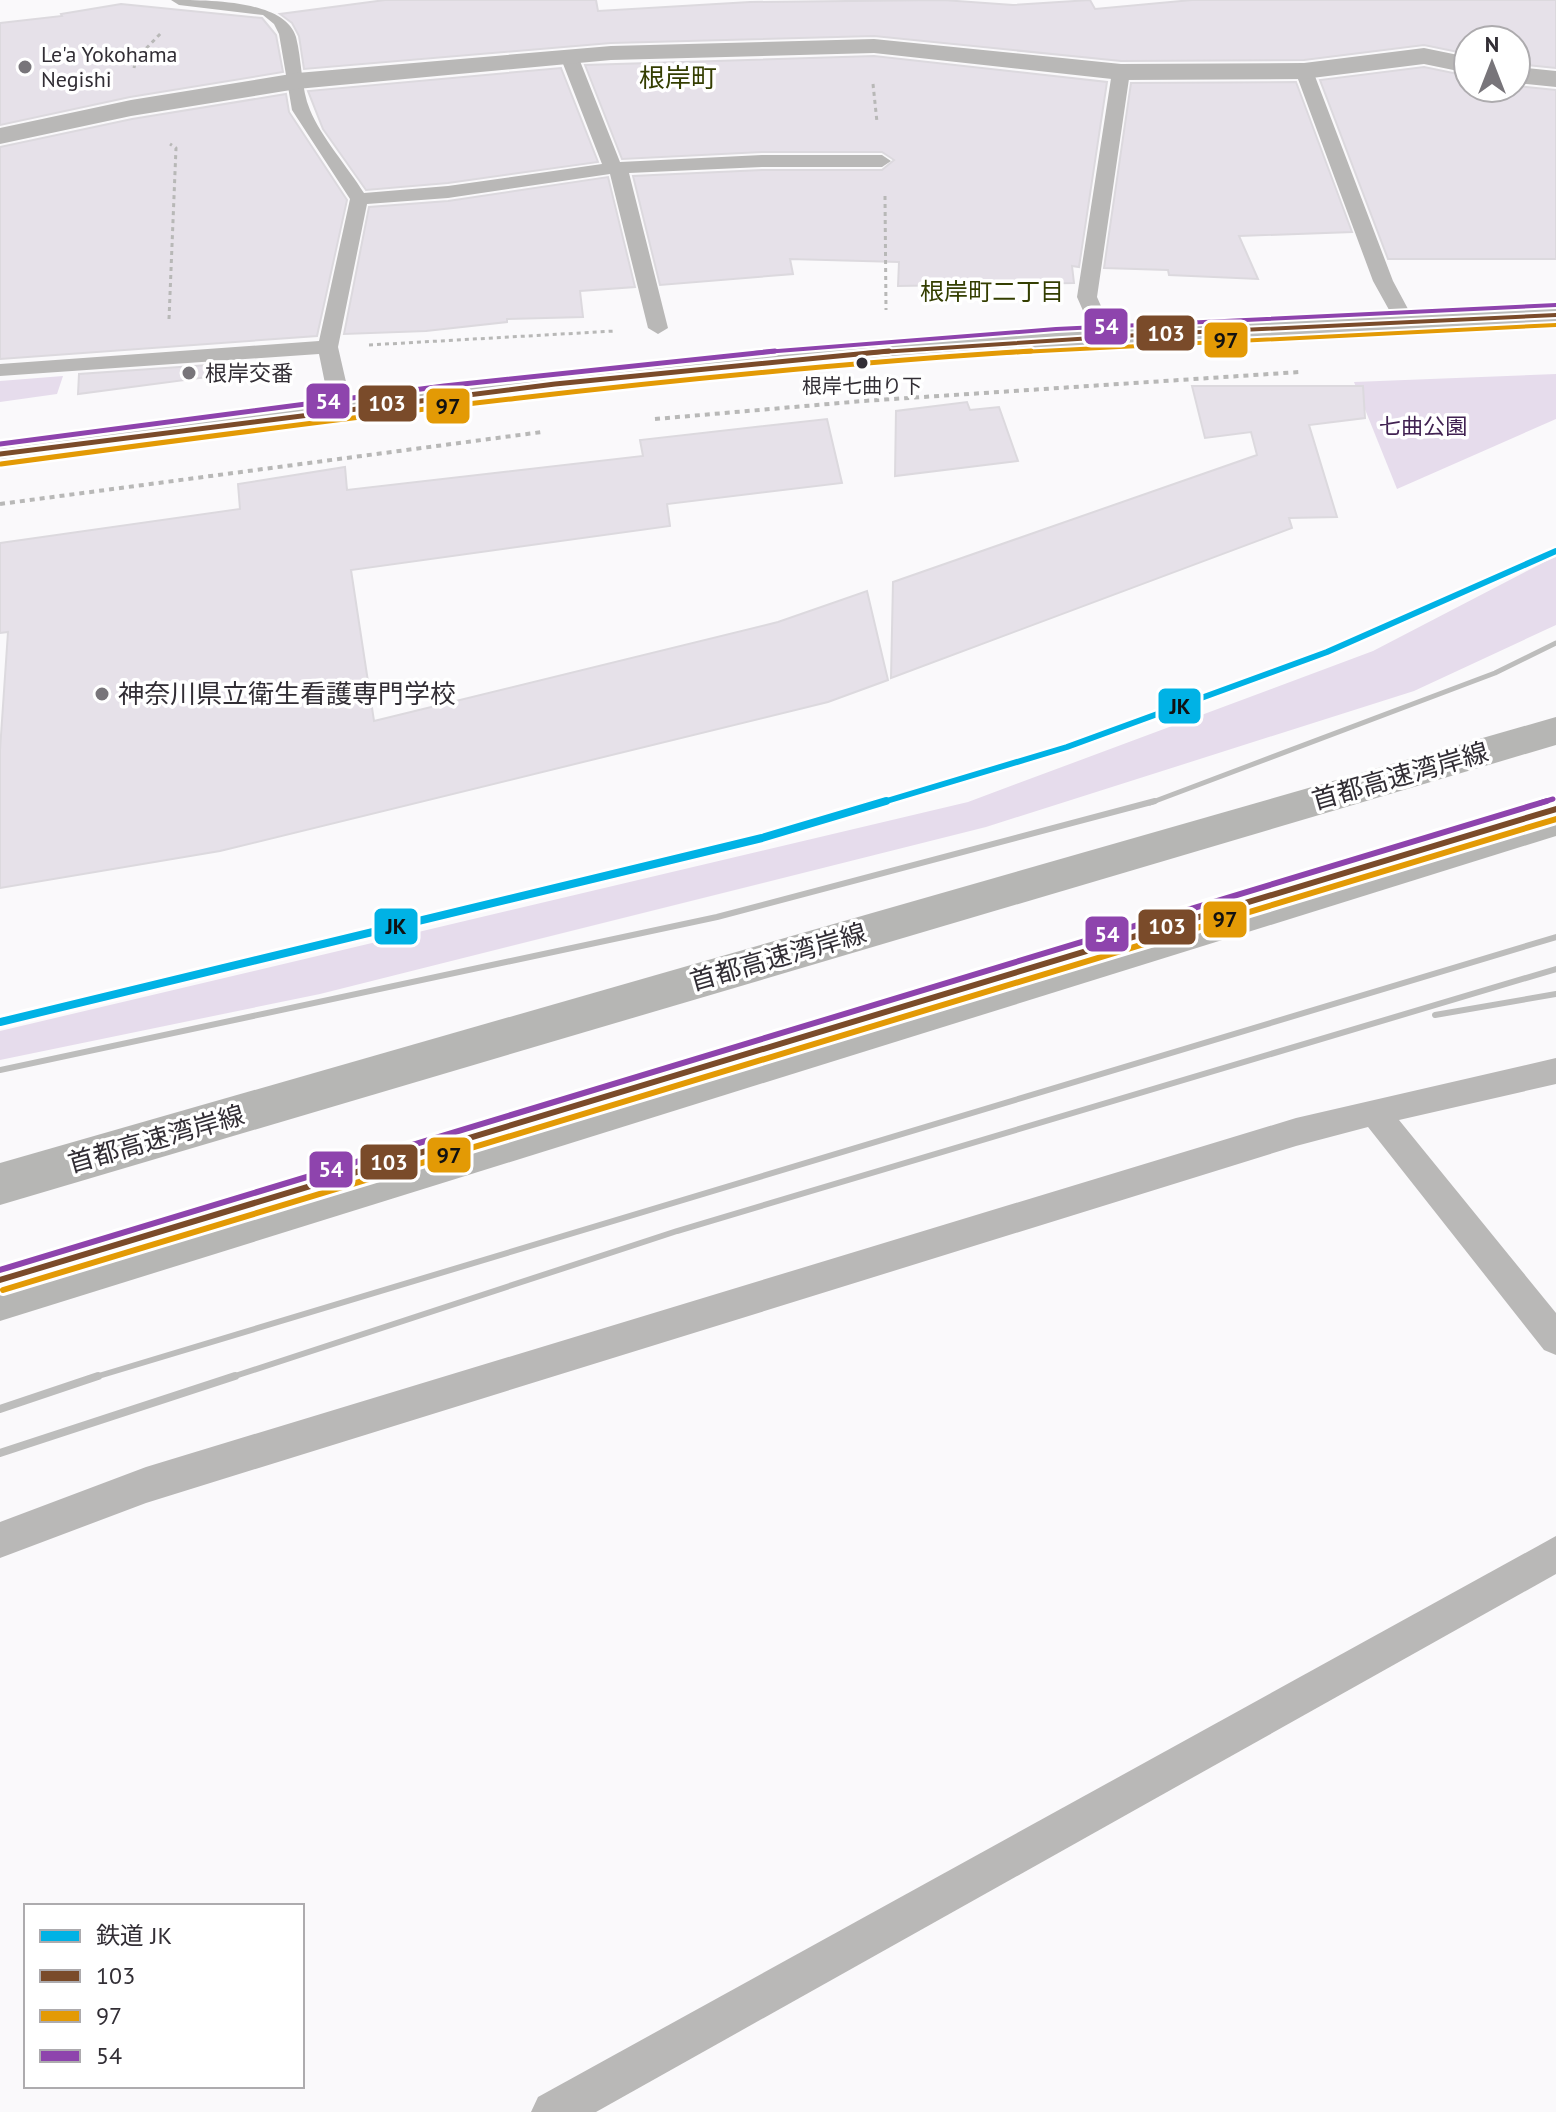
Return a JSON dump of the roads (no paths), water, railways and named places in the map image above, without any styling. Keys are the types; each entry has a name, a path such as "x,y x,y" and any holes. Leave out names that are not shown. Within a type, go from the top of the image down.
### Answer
{"highway":[{"name":"首都高速湾岸線","path":"0,1184 1556,731"},
{"path":"0,1298 1556,821"}],"main road":[{"path":"0,454 341,408 584,380 877,353 1556,315"}],"street":[{"path":"0,136 131,108 297,81 569,56 862,46 1121,72 1304,71 1424,56 1452,62"},
{"path":"1532,77 1556,79"}],"lane":[{"path":"179,0 268,11 281,21 287,34 301,110 359,199 328,347 341,408"},
{"path":"569,56 613,168 619,171 658,328"},
{"path":"1304,71 1383,281 1405,322"},
{"path":"1105,338 1087,297 1121,72"},
{"path":"359,199 448,192 613,168 762,161 882,161"},
{"path":"0,370 328,347"},
{"path":"0,1540 161,1480 1296,1132 1556,1071"},
{"path":"1374,1112 1556,1339"},
{"path":"553,2112 1556,1554"}],"railway":[{"path":"1150,803 1495,673 1556,643"},
{"path":"0,1070 717,917 1155,801"},
{"path":"93,1378 1556,937"},
{"path":"229,1378 677,1231 1556,969"},
{"path":"1435,1015 1556,994"},
{"path":"93,1378 98,1376"},
{"path":"0,1453 235,1376"},
{"path":"0,1409 93,1378"}],"rail line":[{"name":"JK","path":"0,1022 762,838 1067,747 1327,652 1556,551"}],"place":[{"name":"Le'a Yokohama Negishi","path":"25,67"},
{"name":"根岸七曲り下","path":"862,363"},
{"name":"根岸交番","path":"189,373"},
{"name":"神奈川県立衛生看護専門学校","path":"102,694"}],"district":[{"name":"根岸町","path":"678,78"},
{"name":"根岸町二丁目","path":"992,292"}],"park label":[{"name":"七曲公園","path":"1423,426"}]}
